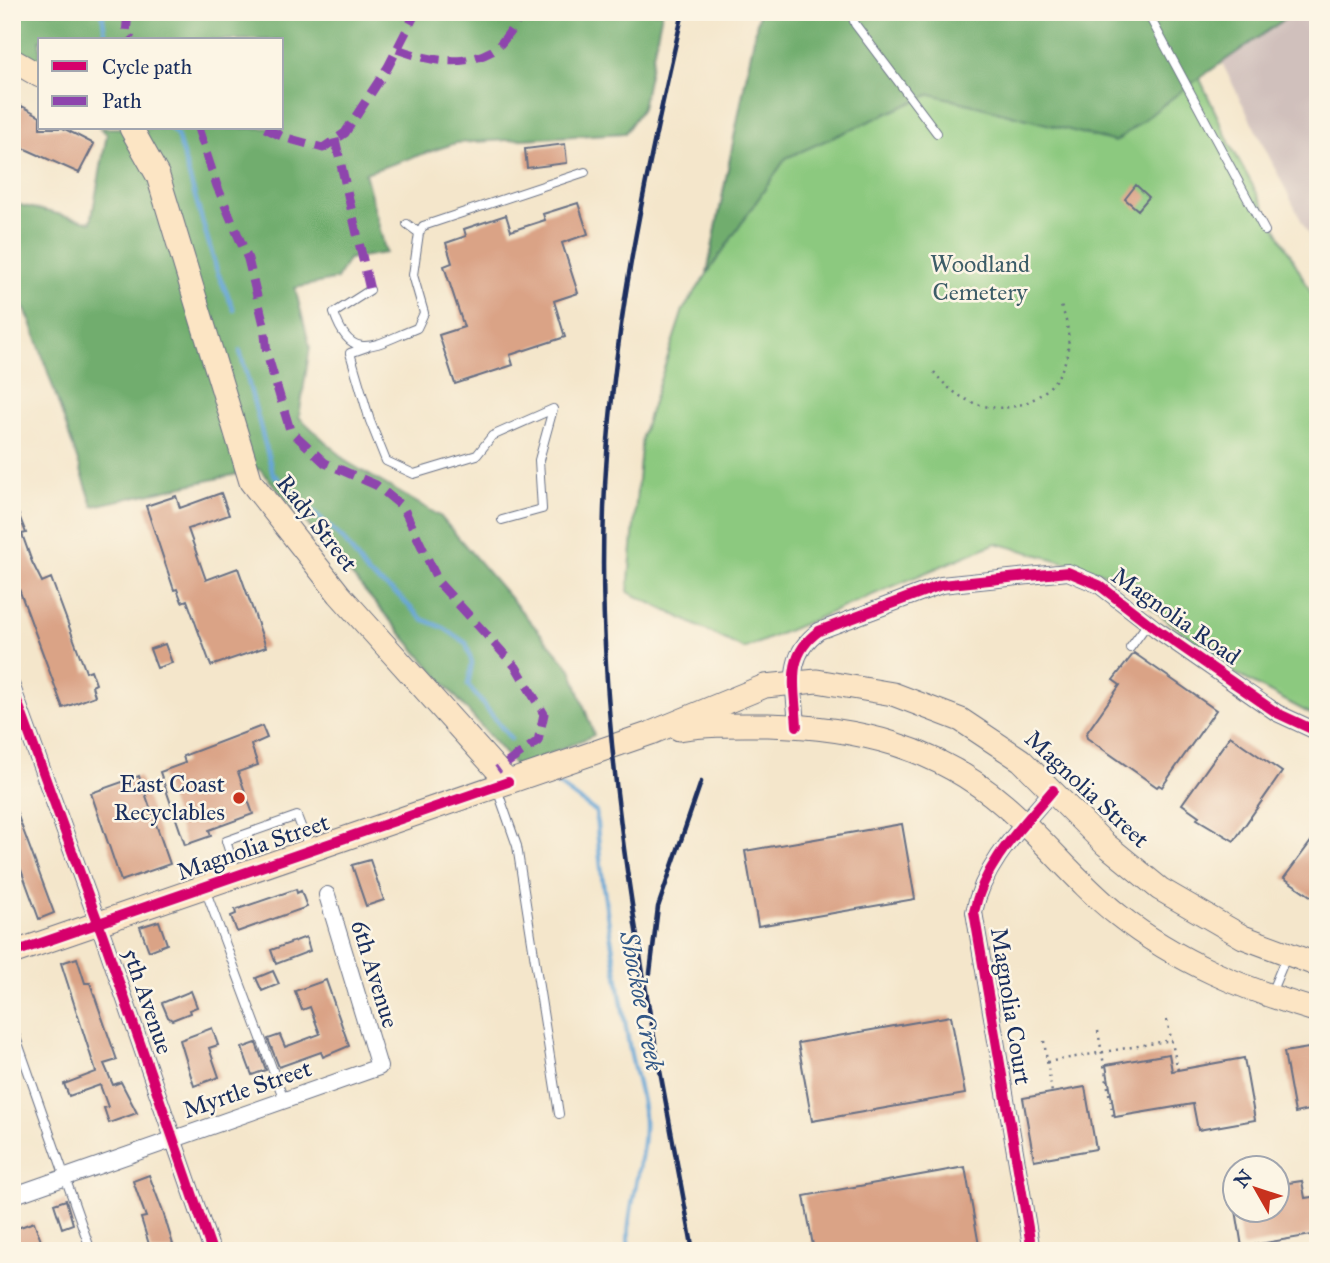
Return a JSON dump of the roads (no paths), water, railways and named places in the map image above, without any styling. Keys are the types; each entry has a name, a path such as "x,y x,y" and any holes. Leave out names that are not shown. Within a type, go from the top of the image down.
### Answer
{"main road":[{"path":"12,60 38,75"},
{"name":"Rady Street","path":"132,130 158,176 251,482 339,594 502,784"},
{"name":"Magnolia Street","path":"12,953 651,733 765,686 794,681 870,688 939,710 1001,745 1053,790 1116,854 1160,889 1223,927 1318,965"},
{"name":"Magnolia Street","path":"651,733 714,725 797,726 870,736 915,750 978,784 1024,824 1100,901 1138,930 1203,968 1269,996 1318,1011"}],"street":[{"name":"Magnolia Road","path":"797,726 794,663 799,650 819,631 941,585 1068,572 1099,585 1148,623 1278,713 1318,732"},
{"name":"5th Avenue","path":"12,687 16,709 99,923 212,1251"},
{"name":"Magnolia Court","path":"1032,1251 974,912 988,869 1053,790"},
{"name":"6th Avenue","path":"327,895 379,1067"},
{"name":"Myrtle Street","path":"12,1196 379,1067"}],"lane":[{"path":"851,12 855,24 937,133"},
{"path":"1147,12 1265,231"},
{"path":"502,520 542,509 539,460 553,409 492,436 477,455 414,474 386,461 370,421 350,354 417,328 424,313 414,275 419,233 423,226 585,172"},
{"path":"407,224 419,233"},
{"path":"367,347 349,344 341,334 334,313 370,290"},
{"path":"1130,648 1148,623"},
{"path":"502,784 517,846 559,1114"},
{"path":"236,875 226,841 285,820 297,816 310,850"},
{"path":"204,886 284,1101"},
{"path":"1269,996 1287,954"},
{"path":"12,1026 92,1251"}],"waterway":[{"name":"Shockoe Creek","path":"102,12 106,38"},
{"name":"Shockoe Creek","path":"172,130 177,135 217,271 234,310"},
{"name":"Shockoe Creek","path":"240,351 273,474 343,539 368,574 398,595 422,619 444,628 466,643 472,663 468,685 511,739"},
{"name":"Shockoe Creek","path":"552,780 596,812 610,929 644,1119 642,1152 628,1236 629,1251"}],"railway":[{"path":"683,12 655,135 622,321 608,446 603,603 608,696 629,882 693,1251"},
{"path":"650,973 658,907 701,782"}],"place":[{"name":"East Coast Recyclables","path":"239,798"}],"park label":[{"name":"Woodland Cemetery","path":"980,278"}]}
